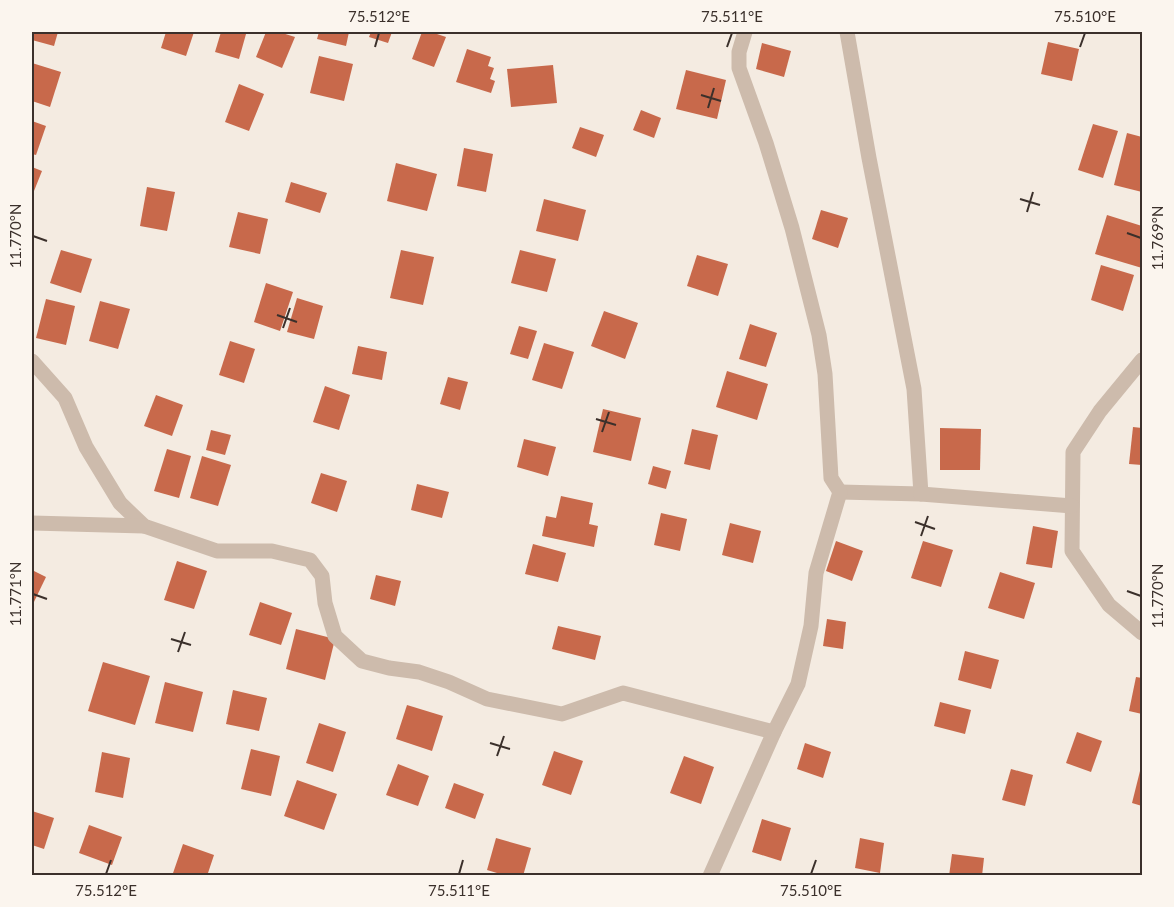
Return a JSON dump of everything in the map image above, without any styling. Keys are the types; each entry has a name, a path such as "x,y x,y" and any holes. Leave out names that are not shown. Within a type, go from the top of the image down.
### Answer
{"street":[{"path":"710,876 774,732 798,684 811,626 816,573 840,492 831,478 825,374 819,335 789,217 739,68 739,52 745,32"},
{"path":"847,32 914,389 921,494"},
{"path":"1143,360 1100,411 1073,452 1072,506 1072,551 1109,605 1143,633"},
{"path":"32,361 65,398 86,447 120,503 144,526"},
{"path":"840,492 921,494 1072,506"},
{"path":"32,524 144,526 217,551 272,551 310,560 322,576 326,603 335,636 362,661 419,672 487,699 562,714 623,693 774,732"}],"building":[{"path":"32,32 58,32 54,46 32,40"},
{"path":"166,32 194,32 186,56 161,48"},
{"path":"221,32 246,34 239,59 215,52"},
{"path":"266,32 279,32 295,37 282,68 256,57"},
{"path":"319,32 349,32 346,46 317,39"},
{"path":"371,32 392,32 388,43 369,37"},
{"path":"422,32 431,32 446,37 434,67 412,59"},
{"path":"1048,42 1079,49 1072,81 1041,74"},
{"path":"762,43 791,51 784,77 756,69"},
{"path":"467,49 491,57 488,66 494,68 490,79 495,81 491,93 456,82"},
{"path":"319,56 353,64 344,101 310,93"},
{"path":"32,63 61,72 50,107 32,101"},
{"path":"553,65 557,103 511,107 507,69"},
{"path":"686,70 726,80 717,119 676,109"},
{"path":"239,84 264,94 249,131 225,122"},
{"path":"641,110 661,118 654,138 633,130"},
{"path":"32,121 46,126 36,155 32,154"},
{"path":"1093,124 1118,131 1103,178 1078,170"},
{"path":"580,127 604,135 596,157 572,148"},
{"path":"1127,133 1142,137 1142,192 1114,185"},
{"path":"464,148 493,154 486,192 457,186"},
{"path":"396,163 437,174 427,211 387,201"},
{"path":"32,167 42,171 32,196"},
{"path":"291,182 327,193 320,213 285,202"},
{"path":"147,187 175,192 167,231 140,226"},
{"path":"544,199 586,210 578,241 536,231"},
{"path":"821,210 848,218 838,248 812,239"},
{"path":"238,212 268,219 260,254 229,247"},
{"path":"1107,215 1142,226 1142,268 1095,254"},
{"path":"61,250 92,259 81,293 50,283"},
{"path":"401,250 434,257 423,305 390,298"},
{"path":"520,250 556,259 547,292 511,283"},
{"path":"697,255 728,264 718,296 687,286"},
{"path":"1101,265 1134,275 1123,311 1091,300"},
{"path":"266,283 293,292 280,331 254,322"},
{"path":"297,298 323,306 314,339 287,332"},
{"path":"46,299 75,306 66,345 36,338"},
{"path":"100,301 130,309 118,349 89,341"},
{"path":"604,311 638,323 625,359 591,346"},
{"path":"750,324 777,333 766,367 739,359"},
{"path":"519,326 537,331 528,359 510,354"},
{"path":"230,341 255,349 244,383 219,375"},
{"path":"544,343 574,352 562,389 532,380"},
{"path":"358,346 387,352 382,380 352,374"},
{"path":"727,371 768,384 757,420 716,407"},
{"path":"448,377 468,382 460,410 440,404"},
{"path":"325,386 350,395 339,430 313,422"},
{"path":"156,395 183,405 172,436 144,426"},
{"path":"603,409 641,418 631,461 593,452"},
{"path":"1133,427 1142,428 1142,465 1129,464"},
{"path":"940,428 981,429 980,470 940,470"},
{"path":"692,429 718,435 710,470 684,464"},
{"path":"211,430 231,435 225,455 206,450"},
{"path":"524,439 556,447 548,476 517,467"},
{"path":"167,449 191,456 179,498 154,491"},
{"path":"202,456 231,465 218,506 190,498"},
{"path":"653,466 671,471 666,489 648,484"},
{"path":"321,473 347,481 337,512 311,503"},
{"path":"417,484 449,492 442,518 411,510"},
{"path":"561,496 593,503 589,524 598,526 594,547 542,536 546,516 556,518"},
{"path":"661,513 687,519 680,551 654,545"},
{"path":"730,523 761,531 753,563 722,555"},
{"path":"1033,526 1058,531 1052,568 1026,564"},
{"path":"836,541 863,551 852,581 826,571"},
{"path":"923,541 953,550 941,587 911,578"},
{"path":"533,544 566,553 558,582 525,574"},
{"path":"177,561 207,571 194,609 164,600"},
{"path":"32,570 46,577 32,606"},
{"path":"1000,572 1035,583 1024,619 988,608"},
{"path":"376,575 401,581 395,606 370,599"},
{"path":"260,602 292,613 281,645 249,635"},
{"path":"827,619 846,622 843,649 823,646"},
{"path":"558,626 601,636 595,660 552,649"},
{"path":"296,629 335,639 325,680 286,669"},
{"path":"965,651 999,660 991,689 958,680"},
{"path":"103,662 150,676 135,725 88,711"},
{"path":"1136,677 1142,678 1142,714 1129,711"},
{"path":"165,682 203,692 193,732 155,723"},
{"path":"233,690 267,698 259,731 226,724"},
{"path":"940,702 971,710 965,734 934,726"},
{"path":"407,705 443,716 432,751 396,739"},
{"path":"319,723 346,732 333,772 306,763"},
{"path":"1077,732 1102,741 1091,772 1066,763"},
{"path":"805,743 831,752 823,778 797,769"},
{"path":"251,749 280,756 271,796 241,789"},
{"path":"554,751 583,761 571,795 542,785"},
{"path":"102,752 130,758 123,798 95,792"},
{"path":"684,756 714,767 701,804 670,793"},
{"path":"398,764 429,776 418,806 386,795"},
{"path":"1011,769 1033,775 1025,806 1002,800"},
{"path":"1140,771 1142,771 1142,806 1132,803"},
{"path":"297,780 337,794 324,830 284,816"},
{"path":"454,783 484,794 475,819 445,808"},
{"path":"32,811 54,818 44,849 32,845"},
{"path":"762,819 791,828 781,861 752,852"},
{"path":"89,825 122,837 112,865 79,853"},
{"path":"496,838 531,848 523,876 507,876 487,870"},
{"path":"860,838 884,843 880,873 855,868"},
{"path":"183,844 214,855 207,876 172,876"},
{"path":"952,854 984,858 982,876 949,876"}]}
